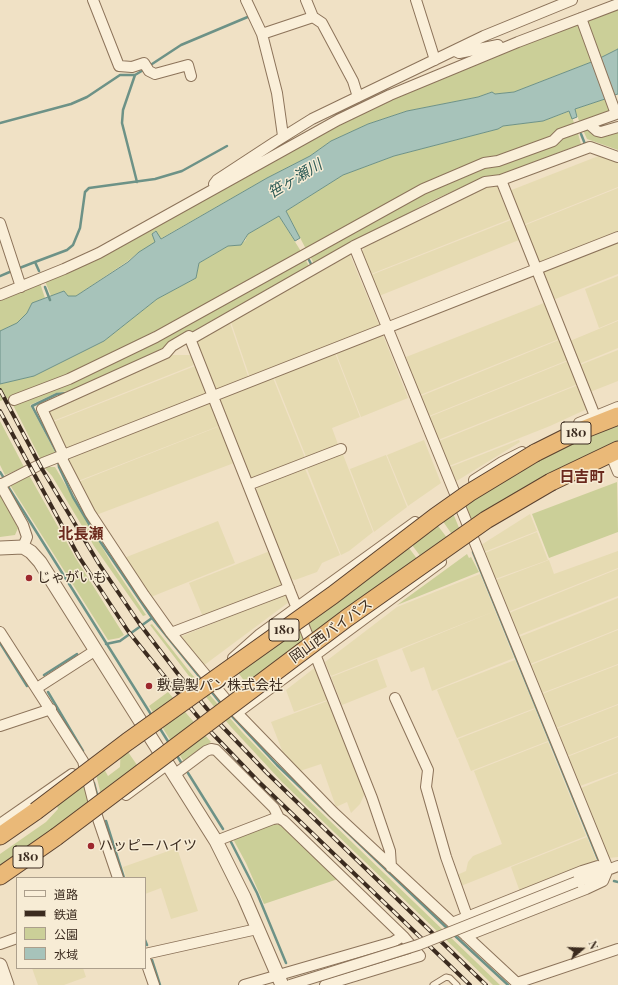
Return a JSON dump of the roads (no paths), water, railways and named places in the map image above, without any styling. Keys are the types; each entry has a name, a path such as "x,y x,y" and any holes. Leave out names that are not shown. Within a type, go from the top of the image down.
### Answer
{"highway":[{"name":"岡山西バイパス","path":"0,836 36,811 127,742 333,595 435,516 469,493 535,454 575,433 618,416"},
{"name":"岡山西バイパス","path":"0,876 56,837 347,618 486,520 551,482 616,456"}],"street":[{"path":"93,0 119,66 132,67 144,63 149,71 155,74 188,65 191,76"},
{"path":"246,0 262,34 277,93 282,136"},
{"path":"306,0 313,17 322,24 353,81 358,97"},
{"path":"416,0 435,60"},
{"path":"207,192 217,180 282,136 312,120 453,50 572,0"},
{"path":"0,295 99,253 338,120 377,101 448,70 618,4"},
{"path":"262,34 313,17"},
{"path":"14,400 76,376 156,337 423,190 484,163 498,161 553,141 560,134 616,113 582,19"},
{"path":"453,50 459,53 507,43 513,44"},
{"path":"589,124 596,131 601,132 618,127"},
{"path":"191,339 354,246 485,182 501,180 590,146 618,157"},
{"path":"501,180 595,416"},
{"path":"0,223 21,287"},
{"path":"23,547 27,537 23,525 3,483 60,458 212,397 618,237"},
{"path":"354,246 473,538 613,868"},
{"path":"392,868 390,851 372,798 316,653 212,397 189,336 172,346 166,353 42,409 60,458 90,513 171,633 237,713 333,812 392,868 518,984 618,949"},
{"path":"209,679 260,634 502,462 595,416 618,407"},
{"path":"248,485 341,449"},
{"path":"237,713 473,538 554,488 616,456 618,472"},
{"path":"0,548 23,547 31,552 40,562 216,841 232,870 280,980"},
{"path":"171,633 289,588"},
{"path":"0,632 37,688 84,765 97,816 118,877"},
{"path":"37,688 96,650"},
{"path":"395,698 428,770 426,787 446,856 467,916"},
{"path":"0,726 50,709"},
{"path":"0,824 141,724"},
{"path":"0,885 97,816 171,770 206,751 211,749 216,750 274,808 279,818 284,821 403,936 420,956 325,985"},
{"path":"216,841 279,818"},
{"path":"452,923 582,871 598,866 613,868"},
{"path":"290,985 418,945 613,868"},
{"path":"466,936 586,889 603,881 613,868"},
{"path":"146,954 257,928"},
{"path":"244,985 280,980 392,942 403,936"},
{"path":"0,944 16,938"},
{"path":"146,962 154,985"},
{"path":"0,965 7,985"}],"lane":[{"path":"433,985 446,977 450,978 457,985"}],"water":[{"path":"618,49 618,94 611,96 598,59"},
{"name":"笹ヶ瀬川","path":"594,61 608,98 575,109 577,117 572,119 569,111 543,121 503,126 498,129 394,156 343,175 286,211 300,238 295,241 279,216 248,234 241,245 228,246 199,263 196,278 157,299 104,341 34,376 0,384 0,331 17,323 27,313 32,303 64,291 68,296 76,296 128,262 139,252 155,242 152,234 156,231 161,239 267,178 310,156 331,141 368,124 407,111 478,97 492,92 495,94 514,92"}],"waterway":[{"path":"149,66 181,45 250,16"},
{"path":"0,123 71,104 87,97 120,75 135,75 145,69"},
{"path":"135,75 123,110 122,123 137,182"},
{"path":"581,134 585,144 587,143"},
{"path":"39,271 35,262 67,250 73,245 80,228 85,192 89,188 155,179 182,171 227,146"},
{"path":"309,260 312,266"},
{"path":"17,269 35,262"},
{"path":"0,276 12,271"},
{"path":"45,287 50,300"},
{"path":"58,455 32,406 57,394 67,393"},
{"path":"58,460 59,467 73,497 95,534 152,618 202,680"},
{"path":"0,472 5,480"},
{"path":"7,485 152,716"},
{"path":"473,552 598,859"},
{"path":"106,644 120,641 152,618"},
{"path":"0,643 27,686"},
{"path":"44,675 77,654"},
{"path":"210,690 222,705"},
{"path":"48,692 83,751"},
{"path":"229,713 277,765 449,930"},
{"path":"159,727 169,743"},
{"path":"176,754 182,764"},
{"path":"188,773 223,829"},
{"path":"94,783 98,798"},
{"path":"106,821 124,877"},
{"path":"231,842 257,893 286,963"},
{"path":"614,881 618,882"},
{"path":"453,934 508,985"},
{"path":"152,960 160,985"}],"railway":[{"path":"0,390 42,469 99,564 139,623 178,674 218,722 267,773 486,985"},
{"path":"0,411 79,557 128,631 169,682 209,730 258,781 470,985"}],"place":[{"name":"じゃがいも","path":"29,578"},
{"name":"敷島製パン株式会社","path":"149,686"},
{"name":"ハッピーハイツ","path":"91,846"}],"district":[{"name":"日吉町","path":"582,477"},
{"name":"北長瀬","path":"81,534"}]}
